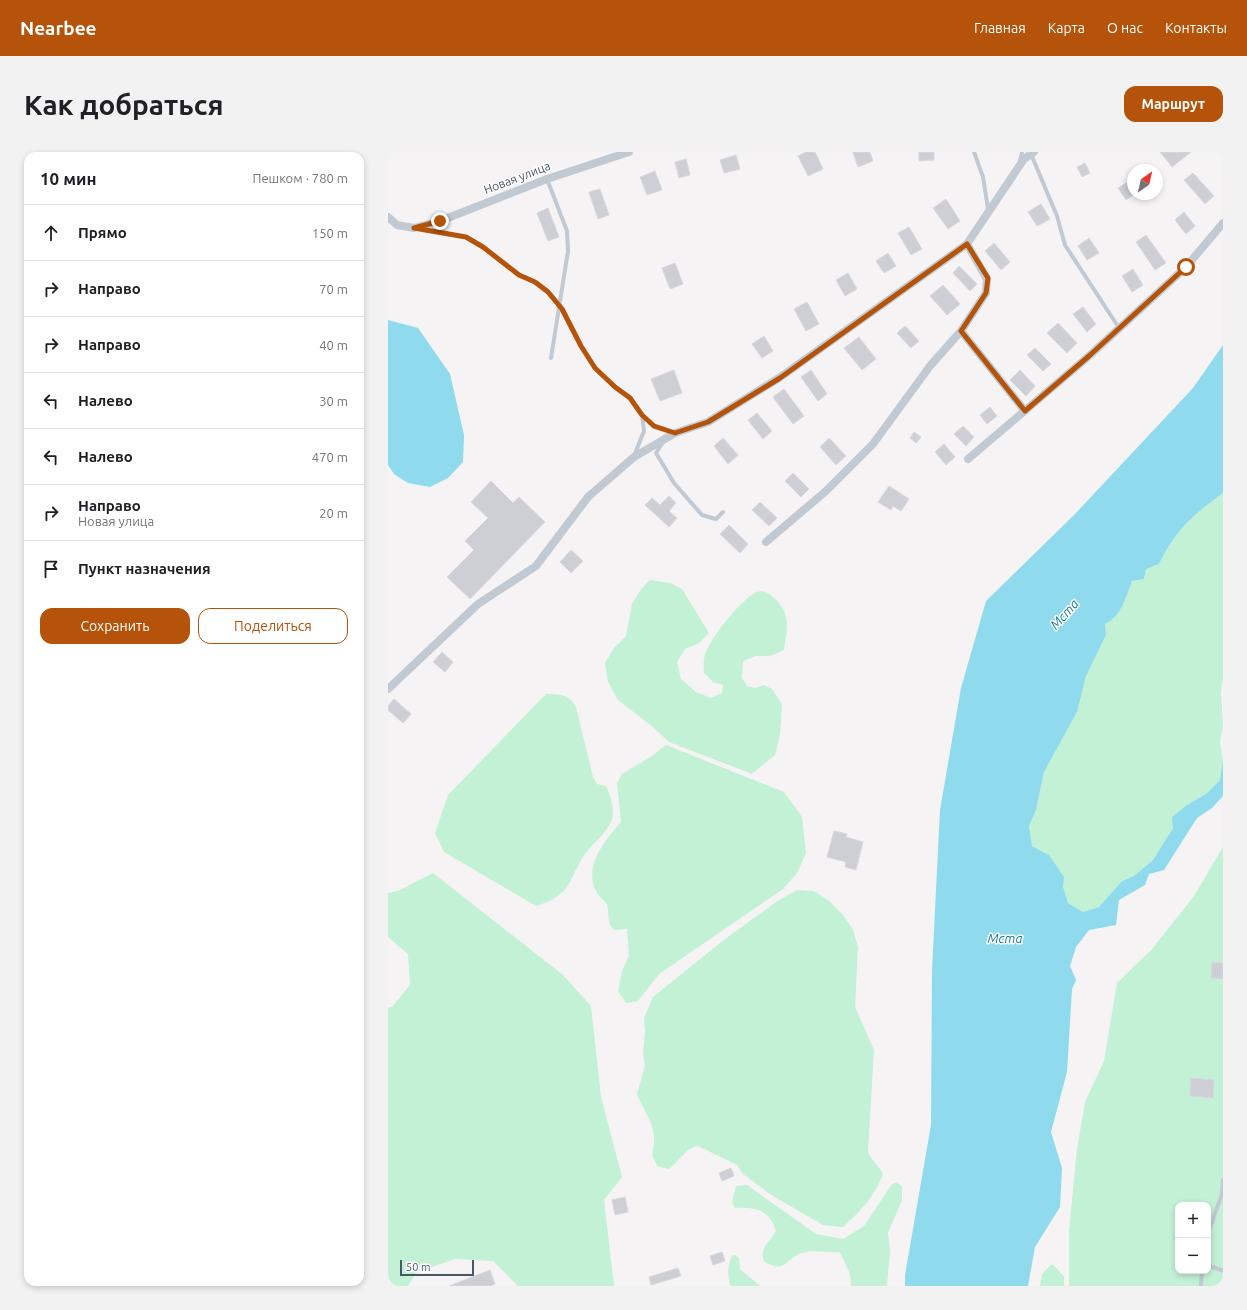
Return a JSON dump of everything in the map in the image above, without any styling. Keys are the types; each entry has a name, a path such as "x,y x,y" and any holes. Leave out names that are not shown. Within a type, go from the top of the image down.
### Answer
{"street":[{"name":"Новая улица","path":"414,228 440,221 548,179 629,152"},
{"path":"388,689 478,604 536,566 588,497 634,457 675,433 708,422 780,378 967,244 1020,165 1033,153"},
{"path":"388,217 397,225 414,228"},
{"path":"968,459 1025,411 1186,267 1223,223"},
{"path":"766,542 826,491 873,444 930,366 961,331 986,293 988,278 967,244"},
{"path":"961,331 1025,411"}],"lane":[{"path":"974,152 983,177 988,199 988,214"},
{"path":"1020,165 1022,152"},
{"path":"1033,153 1057,216 1065,245 1119,328"},
{"path":"548,179 567,231 568,251 551,358"},
{"path":"414,228 466,237 483,247 519,275 535,282 548,292 559,304 571,324 581,346 595,368 615,387 630,398 642,415 654,426 675,433"},
{"path":"634,457 644,431 642,415"},
{"path":"665,438 656,453 674,483 702,515 716,519 723,512"},
{"path":"1211,1225 1222,1194 1223,1180"},
{"path":"1211,1266 1223,1272"},
{"path":"1201,1286 1202,1274"}],"green space":[{"path":"1223,493 1223,678 1221,693 1223,726 1220,742 1223,760 1220,780 1207,793 1187,805 1153,860 1134,876 1122,881 1099,907 1083,912 1068,903 1049,855 1032,846 1029,826 1036,810 1044,772 1077,712 1086,676 1106,635 1105,624 1111,621 1119,611 1132,581 1144,579 1146,569 1159,564 1166,551 1186,524 1202,509"},
{"path":"650,580 670,583 682,589 709,633 699,643 685,649 677,662 681,679 696,692 711,698 722,693 723,685 713,682 704,673 704,657 713,639 735,610 743,602 759,591 766,592 779,603 783,609 787,622 784,650 770,656 756,656 743,661 742,678 747,686 755,688 764,685 772,689 782,704 780,735 775,755 752,774 669,742 653,727 618,700 608,682 605,663 614,648 626,636 632,604 642,588"},
{"path":"546,694 556,694 567,697 576,707 593,777 597,784 606,786 612,802 613,815 607,829 583,857 565,890 551,900 536,906 444,852 435,833 448,795"},
{"path":"666,745 784,792 802,817 806,853 797,873 783,889 659,974 638,1001 626,1003 618,991 622,971 629,955 627,929 614,930 610,924 607,905 597,893 593,884 592,874 597,855 602,846 621,822 617,783 622,774 652,756"},
{"path":"1223,847 1223,1286 1069,1286 1069,1230 1077,1149 1085,1102 1104,1061 1117,983 1152,949 1194,896"},
{"path":"433,873 563,975 591,1006 601,1097 622,1177 604,1200 614,1286 518,1286 493,1261 455,1259 417,1272 408,1286 388,1286 388,1008 392,1007 410,985 408,954 388,937 388,893 398,891"},
{"path":"797,890 814,891 829,901 843,915 853,930 858,947 855,1007 874,1050 868,1152 883,1174 876,1189 866,1203 843,1227 823,1225 773,1196 743,1174 737,1165 698,1146 693,1147 686,1152 669,1169 657,1166 652,1154 654,1145 653,1129 637,1094 645,1066 643,1054 645,1031 644,1018 653,997 725,939 776,902"},
{"path":"897,1182 902,1187 902,1200 888,1233 890,1252 887,1286 851,1286 850,1274 840,1252 805,1252 793,1257 782,1266 772,1265 764,1261 764,1248 776,1231 770,1218 766,1214 756,1209 735,1208 732,1202 736,1186 747,1185 816,1234 843,1239 864,1226 892,1184"},
{"path":"735,1255 739,1258 740,1269 760,1286 730,1286 728,1274 730,1260 732,1256"},
{"path":"1052,1264 1064,1276 1064,1286 1040,1286 1042,1274"}],"water":[{"path":"388,320 418,328 450,374 464,435 463,462 448,478 430,487 408,483 394,474 388,465"},
{"name":"Мста","path":"1223,345 1223,493 1202,509 1186,524 1166,551 1159,564 1146,569 1144,579 1132,581 1119,612 1111,621 1105,624 1106,635 1086,676 1077,712 1044,772 1036,810 1029,826 1032,846 1049,855 1064,877 1063,887 1068,903 1083,912 1099,907 1122,881 1134,876 1153,860 1173,828 1172,817 1187,805 1207,793 1220,780 1223,760 1223,796 1212,808 1197,818 1164,870 1149,874 1145,885 1119,900 1116,925 1089,930 1076,947 1070,966 1076,980 1072,989 1067,1072 1051,1132 1062,1168 1060,1207 1035,1247 1028,1286 905,1286 905,1275 931,1125 932,970 940,810 961,688 986,601 1075,514 1193,388"}],"building":[{"path":"806,152 815,152 823,169 808,176 798,156"},
{"path":"853,152 870,152 873,161 858,167"},
{"path":"919,152 934,152 934,160 919,161"},
{"path":"1160,152 1191,152 1172,167"},
{"path":"736,155 740,169 724,173 720,160"},
{"path":"686,159 690,175 679,178 675,162"},
{"path":"1085,163 1090,173 1082,177 1077,167"},
{"path":"655,171 662,190 647,195 640,177"},
{"path":"1193,173 1214,196 1205,204 1184,180"},
{"path":"1127,182 1127,199 1126,200 1118,188"},
{"path":"600,189 609,215 598,219 589,192"},
{"path":"946,199 960,221 948,229 933,208"},
{"path":"1041,204 1050,219 1037,226 1028,212"},
{"path":"548,208 559,237 548,241 537,213"},
{"path":"1184,212 1195,226 1186,234 1175,220"},
{"path":"909,227 922,249 911,255 898,233"},
{"path":"1146,235 1166,263 1155,270 1136,242"},
{"path":"1089,238 1099,253 1087,260 1078,246"},
{"path":"994,243 1010,262 1001,270 985,251"},
{"path":"888,253 896,266 884,273 876,261"},
{"path":"675,263 683,284 670,289 662,268"},
{"path":"959,266 977,284 970,291 953,273"},
{"path":"1133,269 1143,285 1132,292 1122,276"},
{"path":"848,273 857,289 845,296 836,280"},
{"path":"943,285 960,304 947,315 930,296"},
{"path":"807,302 819,324 806,331 794,309"},
{"path":"1083,307 1096,324 1087,332 1073,314"},
{"path":"1058,323 1077,343 1067,353 1047,333"},
{"path":"905,326 919,341 911,348 897,333"},
{"path":"764,336 773,351 762,358 752,344"},
{"path":"859,337 876,359 862,370 844,348"},
{"path":"1035,348 1051,364 1043,371 1027,355"},
{"path":"674,370 682,393 660,401 651,379"},
{"path":"811,370 827,394 818,401 801,377"},
{"path":"1020,370 1035,386 1026,396 1010,380"},
{"path":"784,389 804,416 793,424 773,397"},
{"path":"990,407 997,416 987,424 980,415"},
{"path":"757,413 772,431 763,439 748,420"},
{"path":"963,426 974,437 966,446 954,434"},
{"path":"914,432 921,437 916,443 910,438"},
{"path":"723,438 738,455 728,464 714,446"},
{"path":"829,438 846,456 836,465 820,447"},
{"path":"944,444 955,457 946,465 935,452"},
{"path":"793,473 809,489 801,497 785,481"},
{"path":"491,481 513,503 519,497 545,522 470,599 447,577 474,550 465,541 488,518 471,502"},
{"path":"889,486 909,499 901,511 893,506 891,510 878,502"},
{"path":"669,496 676,503 669,511 677,518 669,527 645,505 652,498 660,505"},
{"path":"760,502 777,518 769,526 752,510"},
{"path":"729,525 748,544 740,553 720,534"},
{"path":"571,550 583,561 571,573 560,562"},
{"path":"442,652 453,662 445,672 433,662"},
{"path":"394,699 411,714 403,723 388,710 388,706"},
{"path":"834,831 847,834 846,837 863,842 856,870 845,867 846,862 827,857"},
{"path":"1212,962 1223,963 1223,979 1211,978"},
{"path":"1191,1078 1214,1080 1213,1098 1190,1096"},
{"path":"731,1168 734,1176 722,1181 719,1173"},
{"path":"625,1197 628,1212 615,1215 612,1200"},
{"path":"722,1252 725,1261 713,1265 710,1256"},
{"path":"678,1268 681,1276 651,1285 649,1277"},
{"path":"490,1270 495,1284 491,1286 449,1286"}],"route":[{"path":"440,221 414,228 466,237 483,247 519,275 535,282 548,292 562,309 581,346 595,368 615,387 630,398 642,415 654,426 675,433 708,422 780,378 967,244 988,278 986,293 961,331 1025,411 1089,356 1186,267"}]}
